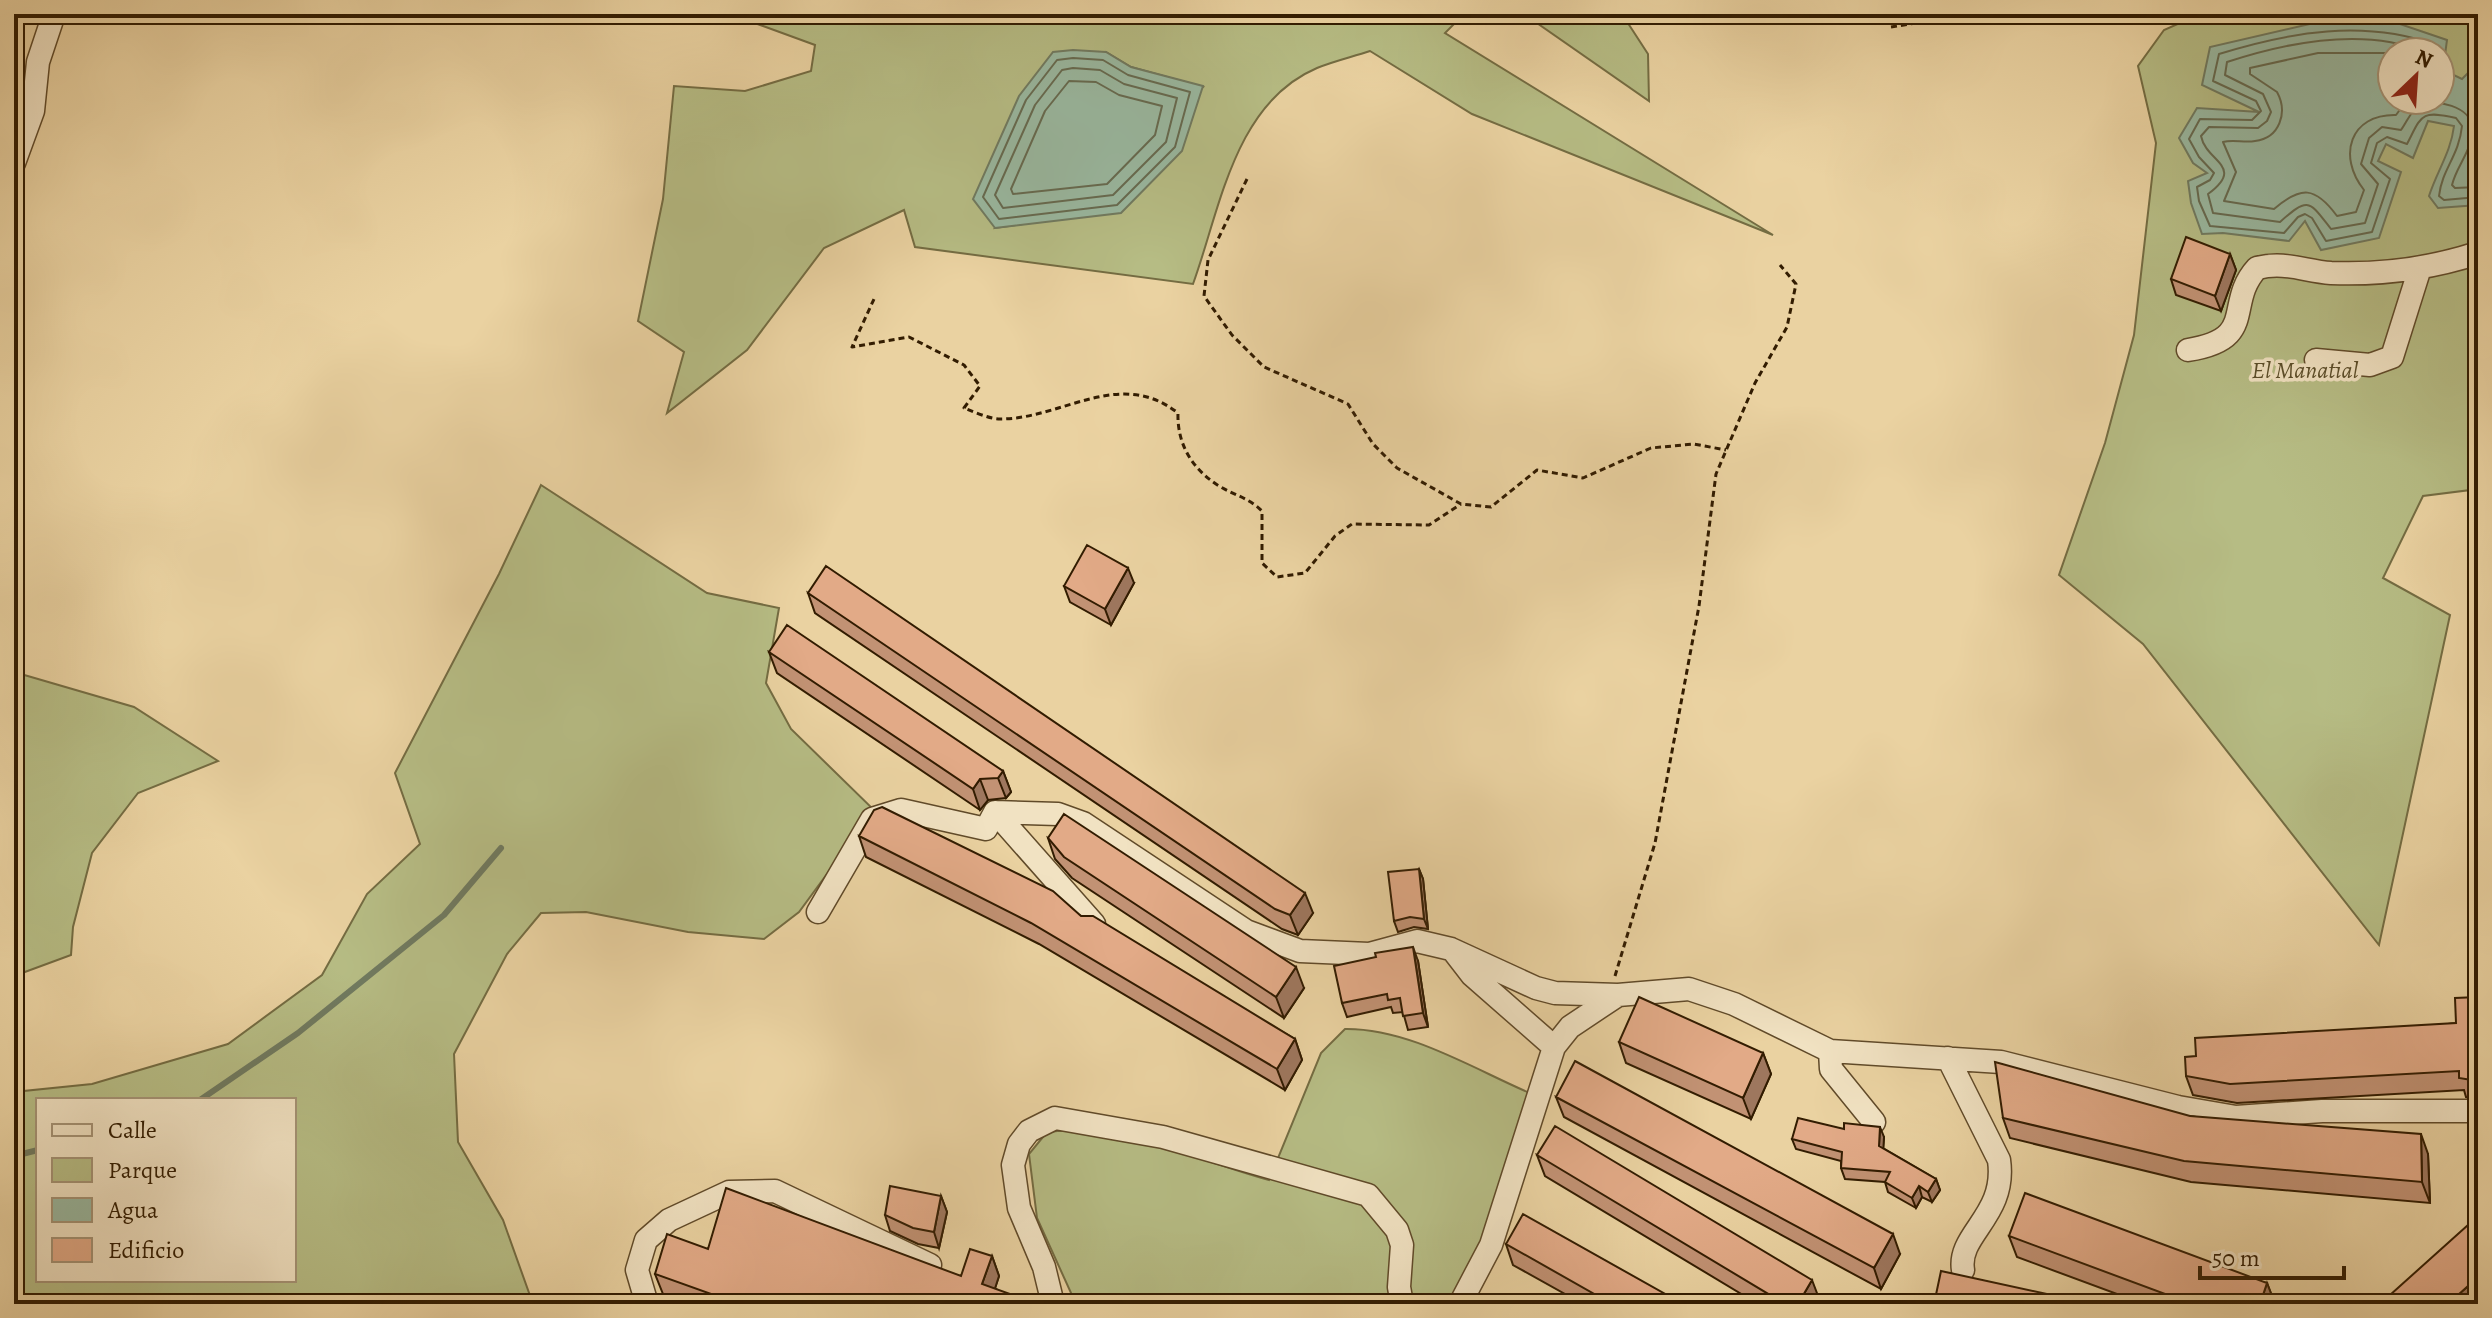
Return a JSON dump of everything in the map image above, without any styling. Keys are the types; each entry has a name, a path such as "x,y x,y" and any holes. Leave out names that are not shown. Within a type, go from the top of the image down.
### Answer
{"street":[{"path":"14,163 33,111 38,62 54,14"},
{"path":"2188,350 2211,347 2236,326 2247,281 2257,268 2287,264 2324,272 2382,274 2478,253"},
{"path":"2316,360 2370,365 2392,357 2420,268"},
{"path":"818,912 872,819 901,810 986,829 995,812"},
{"path":"995,812 1094,924"},
{"path":"995,812 1058,814 1083,823 1246,931 1300,951 1369,954 1417,941 1451,949 1536,988 1555,993 1618,995 1689,989 1734,1004 1830,1051 2001,1062 2178,1107 2236,1117 2322,1111 2478,1111"},
{"path":"1451,949 1472,975 1554,1047"},
{"path":"1460,1304 1491,1245 1554,1047 1570,1027 1618,995"},
{"path":"1830,1051 1831,1069 1874,1122"},
{"path":"1948,1058 1999,1160 2000,1171 1993,1208 1962,1253 1963,1270"},
{"path":"1053,1304 1044,1267 1019,1208 1013,1165 1019,1144 1029,1131 1055,1118 1163,1137 1368,1195 1397,1230 1402,1245 1402,1304"},
{"path":"647,1304 637,1270 646,1240 669,1220 729,1192 775,1191 930,1265"}],"path":[{"path":"1891,27 1973,14"},
{"path":"1247,179 1208,260 1204,296 1232,335 1264,367 1348,404 1373,444 1397,468 1461,504 1491,507 1537,470 1583,478 1651,448 1694,444 1726,451"},
{"path":"1618,995 1614,978 1617,959 1642,894 1655,843 1699,606 1716,474 1755,383 1787,327 1796,284 1780,265"},
{"path":"874,299 852,347 909,337 964,365 980,386 964,408 998,420 1117,392 1164,402 1178,413 1178,434 1194,465 1219,486 1252,501 1262,511 1262,563 1277,577 1305,573 1335,536 1352,524 1429,525 1461,504"}],"green space":[{"path":"730,14 1464,14 1445,33 1773,235 1472,114 1370,51 1317,68 1289,84 1266,106 1248,132 1234,161 1193,284 915,247 904,210 824,248 747,350 667,413 684,352 638,321 663,199 674,86 745,91 811,71 815,45","holes":["1106,52 1131,67 1203,87 1044,221 995,228"]},
{"path":"1524,14 1622,14 1648,54 1649,101"},
{"name":"El Manatial","path":"2200,14 2478,14 2478,489 2423,496 2383,578 2450,615 2379,945 2143,644 2059,575 2105,443 2134,335 2156,143 2138,66 2164,30"},
{"path":"541,485 707,593 779,608 766,683 791,729 874,810 799,912 764,939 688,932 586,912 541,913 507,954 454,1054 458,1142 503,1220 533,1304 14,1304 14,1092 92,1084 228,1044 322,975 367,894 420,844 395,773 499,574"},
{"path":"14,672 134,707 218,761 138,793 92,853 73,927 71,955 14,976"},
{"path":"1345,1029 1370,1031 1419,1043 1539,1097 1486,1242 1450,1304 1076,1304 1037,1218 1029,1154 1047,1132 1073,1130 1130,1138 1269,1180 1321,1053"}],"water":[{"path":"2314,23 2400,24 2435,36 2376,36 2376,116 2456,116 2456,76 2462,79 2478,63 2478,205 2438,208 2429,196 2454,126 2428,121 2413,158 2386,144 2378,161 2401,172 2379,238 2321,250 2305,221 2289,241 2223,233 2202,234 2191,203 2188,181 2207,173 2193,163 2179,138 2197,108 2259,112 2202,85 2210,47"},
{"path":"1053,52 1106,52 1131,67 1203,86 1182,151 1121,213 995,228 973,199 1019,96"}],"building":[{"path":"2186,237 2230,254 2215,296 2171,279"},
{"path":"1087,545 1128,568 1105,609 1064,586"},
{"path":"826,566 1305,893 1290,915 1275,909 808,593"},
{"path":"787,625 1003,771 998,778 980,779 973,789 769,652"},
{"path":"882,807 1053,891 1081,916 1093,916 1295,1039 1277,1069 1031,923 859,836 874,810"},
{"path":"1064,814 1296,967 1276,997 1064,857 1048,838"},
{"path":"1419,869 1424,919 1410,917 1394,921 1388,872"},
{"path":"1413,947 1423,1013 1403,1016 1400,998 1388,1000 1387,994 1342,1003 1334,966 1376,957 1375,953"},
{"path":"1639,997 1763,1053 1743,1098 1619,1042"},
{"path":"2478,997 2478,1081 2459,1078 2459,1071 2230,1084 2186,1076 2185,1057 2196,1056 2195,1038 2456,1023 2455,998"},
{"path":"1575,1061 1893,1234 1874,1268 1556,1097"},
{"path":"1995,1062 2190,1116 2421,1134 2422,1182 2184,1161 2003,1118"},
{"path":"1798,1118 1844,1129 1844,1123 1880,1127 1879,1146 1936,1179 1928,1192 1919,1186 1912,1198 1885,1182 1890,1172 1841,1168 1842,1152 1792,1139"},
{"path":"1555,1126 1812,1280 1798,1304 1785,1304 1537,1155"},
{"path":"890,1186 941,1196 934,1232 913,1228 885,1215"},
{"path":"726,1188 961,1276 970,1249 992,1256 982,1284 1010,1294 1013,1304 739,1304 655,1274 667,1234 708,1249"},
{"path":"2025,1193 2267,1283 2260,1304 2192,1304 2009,1236"},
{"path":"1523,1214 1683,1304 1612,1304 1506,1244"},
{"path":"2478,1216 2478,1277 2448,1304 2380,1304"},
{"path":"1941,1271 2093,1304 1934,1304"}],"waterway":[{"path":"203,1098 298,1033 444,915 501,848"},
{"path":"14,1156 36,1150"}]}
